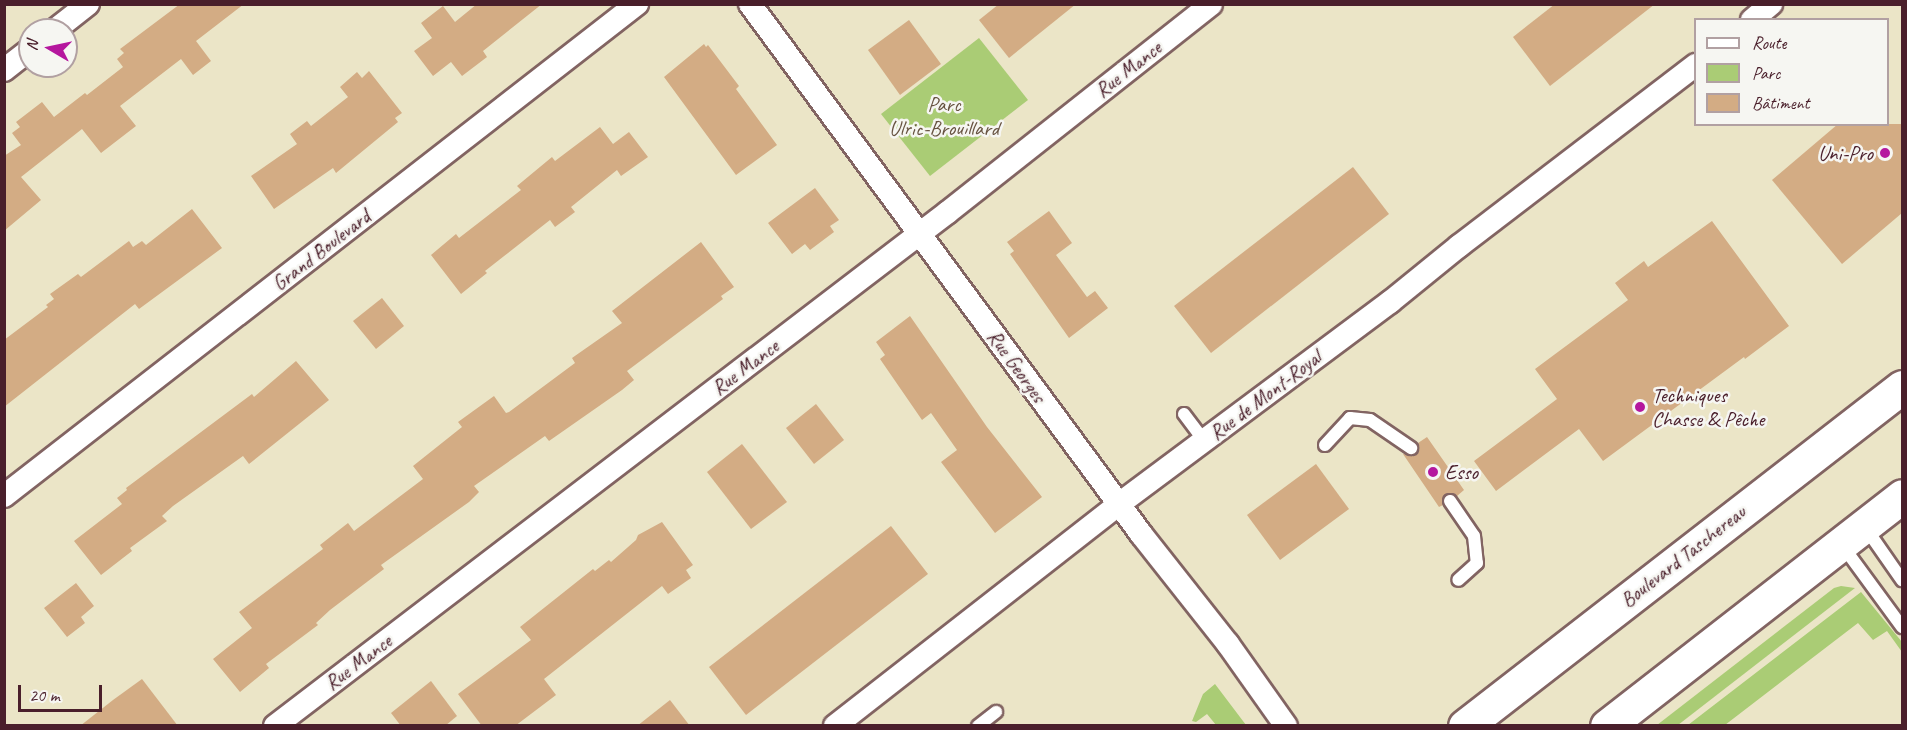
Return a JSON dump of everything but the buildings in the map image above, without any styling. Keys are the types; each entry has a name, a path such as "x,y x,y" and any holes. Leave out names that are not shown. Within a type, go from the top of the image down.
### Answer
{"main road":[{"name":"Boulevard Taschereau","path":"1465,726 1902,387"},
{"path":"1606,726 1902,496"}],"street":[{"path":"71,18 88,4"},
{"name":"Grand Boulevard","path":"4,496 637,4"},
{"name":"Rue Georges","path":"750,4 1119,504 1222,636 1286,726"},
{"name":"Rue Mance","path":"274,726 920,234 1211,4"},
{"path":"1754,18 1771,4"},
{"path":"4,70 18,59"},
{"name":"Rue de Mont-Royal","path":"835,726 1119,504 1390,302 1459,246 1694,66"}],"lane":[{"path":"1184,414 1204,441"},
{"path":"1325,445 1350,418 1370,420 1411,448"},
{"path":"1450,501 1474,536 1477,563 1458,580"},
{"path":"1852,535 1902,580"},
{"path":"1852,535 1902,627"},
{"path":"978,726 996,712"}],"green space":[{"name":"Parc Ulric-Brouillard","path":"979,38 1028,100 930,176 881,114"},
{"path":"1841,586 1855,588 1678,725 1657,725 1834,588"},
{"path":"1861,592 1902,642 1902,652 1887,631 1873,640 1858,623 1725,725 1688,725"},
{"path":"1215,684 1246,725 1216,725 1207,714 1196,722 1192,721 1203,694"}],"place":[{"name":"Uni-Pro","path":"1885,153"},
{"name":"Techniques Chasse & Pêche","path":"1640,407"},
{"name":"Esso","path":"1433,472"}]}
